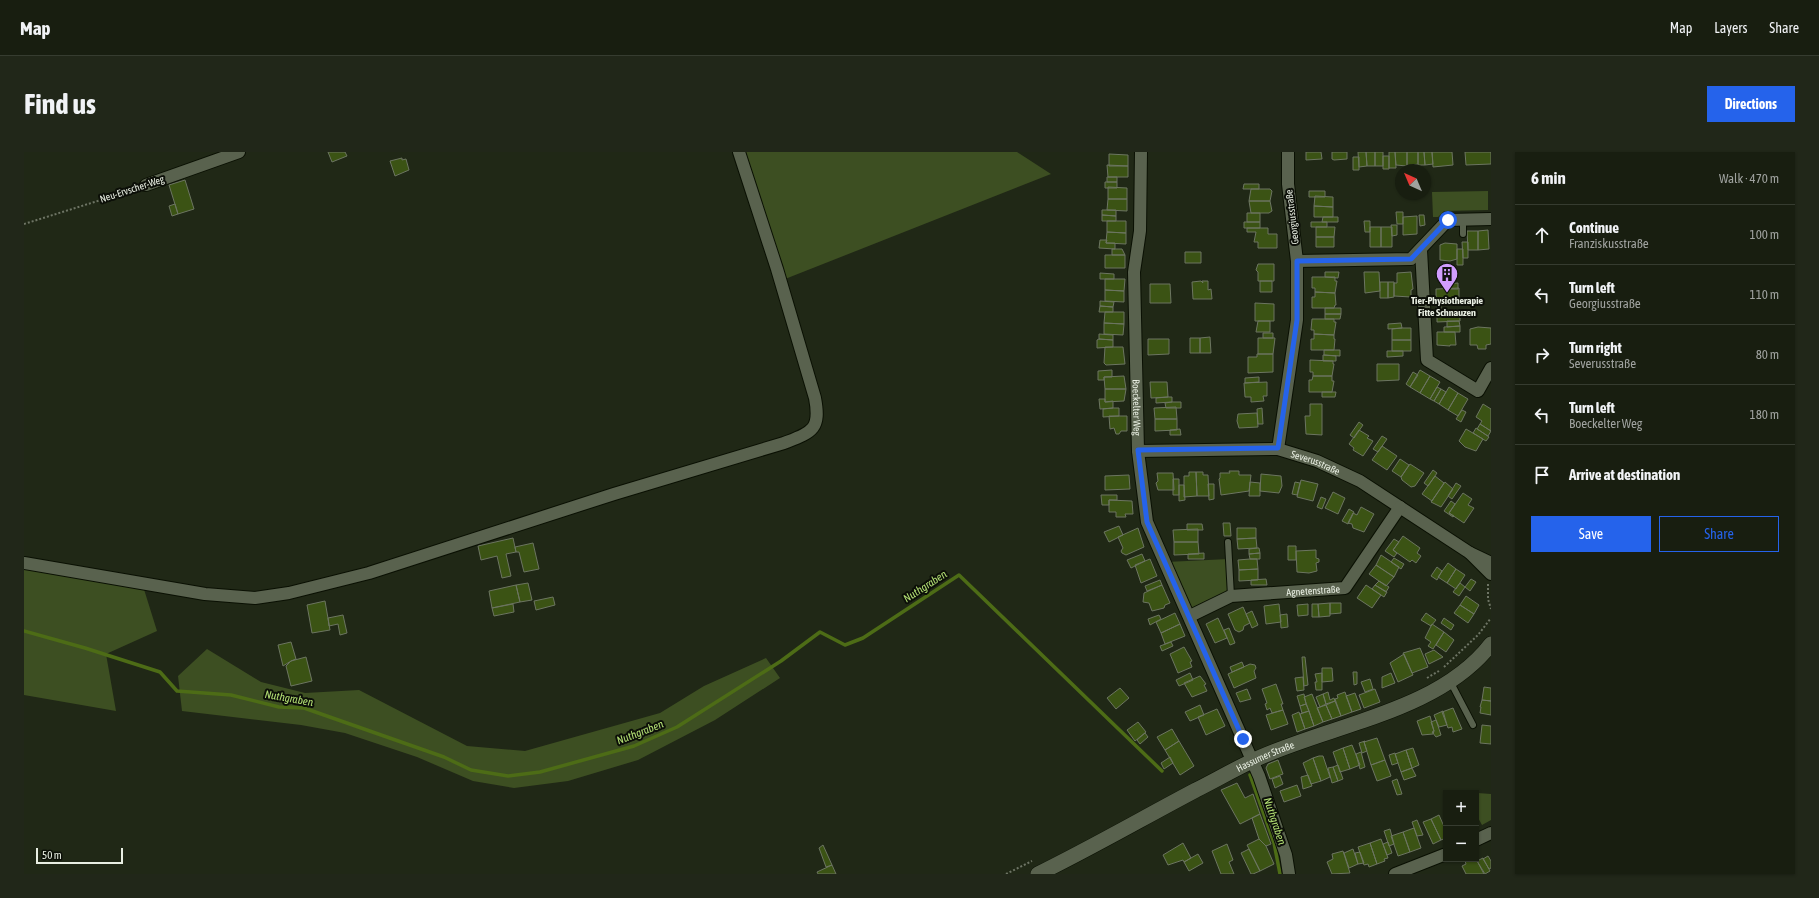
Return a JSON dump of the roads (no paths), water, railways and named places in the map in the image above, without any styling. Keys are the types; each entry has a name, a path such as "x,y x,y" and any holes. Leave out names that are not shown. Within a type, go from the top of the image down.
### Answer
{"street":[{"name":"Neu-Ervscher-Weg","path":"146,185 239,152"},
{"path":"24,563 205,594 255,598 289,593 369,573 614,494 784,443 807,434 816,424 818,418 815,398 777,269 740,152"},
{"name":"Boeckelter Weg","path":"1141,152 1140,231 1134,272 1138,450 1147,522 1253,760 1286,855 1288,874"},
{"name":"Georgiusstraße","path":"1278,448 1297,320 1297,261 1288,184 1288,152"},
{"path":"1297,261 1411,259 1448,220 1491,219"},
{"path":"1420,250 1427,360 1478,391 1491,368"},
{"name":"Severusstraße","path":"1138,450 1278,448 1360,480 1470,553 1491,563"},
{"name":"Agnetenstraße","path":"1190,616 1231,596 1345,588 1400,507"},
{"name":"Severusstraße","path":"1470,553 1490,578"},
{"name":"Hassumer Straße","path":"1038,874 1084,851 1253,760 1288,746 1404,706 1428,695 1450,681 1476,660 1491,644"},
{"path":"1479,839 1491,833"},
{"path":"1403,873 1443,855"}],"lane":[{"path":"1463,220 1463,234"},
{"path":"1228,542 1231,596"},
{"path":"1450,681 1473,725"}],"waterway":[{"name":"Nuthgraben","path":"24,631 85,648 160,672 177,691 231,695 279,707 304,708 444,757 471,770 508,776 540,772 634,746 677,727 781,661 820,632 845,645 863,638 959,575 1162,771"},
{"name":"Nuthgraben","path":"1250,775 1274,843 1280,874"}],"place":[{"name":"Tier-Physiotherapie Fitte Schnauzen","path":"1447,294"}]}
